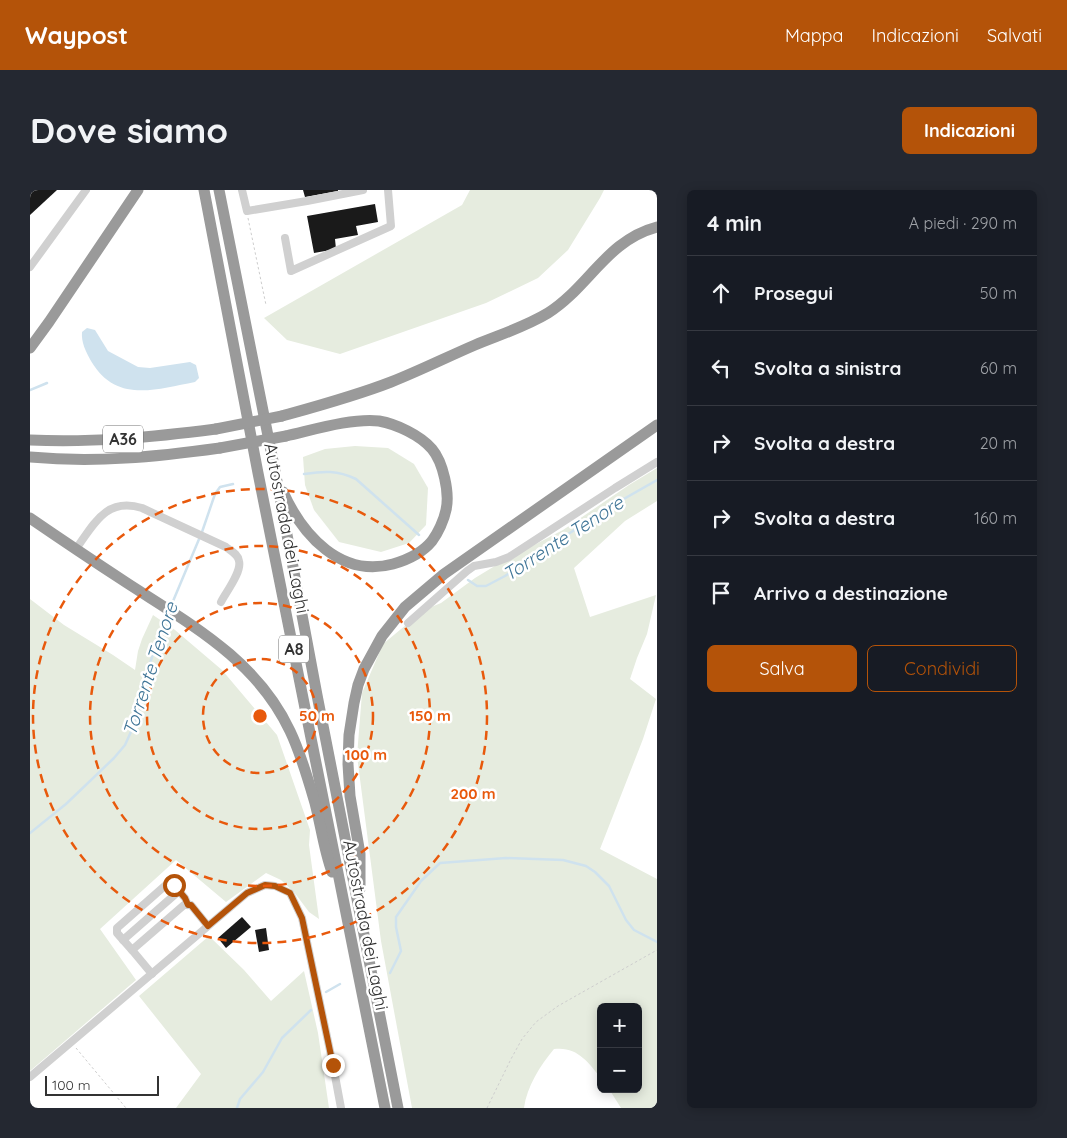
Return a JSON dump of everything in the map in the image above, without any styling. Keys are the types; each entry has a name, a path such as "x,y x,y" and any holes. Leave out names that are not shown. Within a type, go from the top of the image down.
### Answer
{"highway":[{"path":"30,348 138,190"},
{"name":"Autostrada dei Laghi","path":"204,190 384,1108"},
{"name":"Autostrada dei Laghi","path":"219,190 398,1108"},
{"name":"A36","path":"30,440 121,439 216,429 282,416 353,396 392,382 534,321 562,304 623,243 633,236 657,227"},
{"name":"A36","path":"30,457 97,460 136,458 220,448 331,426 378,421 397,426 414,434 431,448 444,474 446,511 431,541 417,553 403,561 385,566 367,566 347,562 332,554 302,526 289,505 276,476"},
{"path":"360,916 360,854 350,796 349,735 358,685 364,669 382,636 405,607 444,574 657,425"},
{"path":"30,518 210,637 245,668 262,687 289,730 306,773 326,855 347,918"}],"street":[{"path":"30,267 86,190"},
{"path":"242,190 246,211 363,190"},
{"path":"285,238 291,271 391,226 388,190"},
{"path":"408,623 466,571 474,566 496,562 509,557 657,462"},
{"path":"76,549 100,516 107,510 123,505 142,508 233,552 240,565 221,602"},
{"path":"152,974 117,933 117,928 167,884 174,885 185,898 188,905"},
{"path":"30,1077 247,893 265,885 275,886 290,893 302,918 341,1108"},
{"path":"123,940 179,891"},
{"path":"132,950 184,905 191,905 208,926"}],"path":[{"path":"246,211 266,305"},
{"path":"488,1108 522,1039 536,1022 558,1006 657,950"},
{"path":"71,1042 126,1108"}],"shaded area":[{"path":"470,190 604,190 568,250 538,278 486,303 340,354 287,340 264,318 462,205"},
{"path":"355,446 388,448 414,464 428,488 426,525 409,543 381,552 339,542 314,510 305,485 303,457 325,449"},
{"path":"657,468 657,501 625,521 574,568 590,617 656,595 647,634 630,679 656,699 643,739 600,849 657,879 657,1108 621,1108 612,1093 642,1093 642,1003 597,1003 597,1073 576,1053 569,1050 554,1049 535,1077 528,1092 524,1108 412,1108 381,941 357,756 362,693 383,644 424,610 441,603 475,578 503,561 563,530"},
{"path":"30,599 64,625 135,670 138,651 153,615 175,630 222,670 277,735 310,830 309,845 319,919 309,912 294,892 281,880 266,873 226,902 176,860 100,929 136,980 30,1071"},
{"path":"209,936 244,970 271,1001 304,971 318,1033 329,1108 176,1108 201,1074 139,996"}],"water":[{"path":"87,328 95,330 108,351 138,367 150,368 190,362 196,365 199,378 195,382 151,390 124,388 112,383 101,374 86,351 82,332"}],"building":[{"path":"30,190 57,190 30,215"},
{"path":"303,190 338,190 338,191 305,197"},
{"path":"375,204 378,222 356,226 358,235 335,239 336,249 314,253 307,216"},
{"path":"242,917 251,927 226,948 218,938"},
{"path":"266,928 269,950 259,952 255,930"}],"waterway":[{"path":"30,390 47,383"},
{"name":"Torrente Tenore","path":"304,474 330,472 356,479 419,535"},
{"name":"Torrente Tenore","path":"468,580 477,586 486,586 505,576 606,509 657,480"},
{"name":"Torrente Tenore","path":"171,606 202,532 215,494 220,487 233,484"},
{"name":"Torrente Tenore","path":"30,833 66,804 125,745 143,699 151,660 168,613"},
{"path":"390,973 401,951 396,917 421,881 440,863 506,858 563,860 586,866 609,886 626,920 634,930 657,942"},
{"path":"326,992 340,984"},
{"path":"237,1108 240,1099 263,1072 282,1038 311,1010"}],"route":[{"path":"174,885 185,898 188,905 191,905 208,926 247,893 265,885 275,886 290,893 302,918 333,1065"}]}
